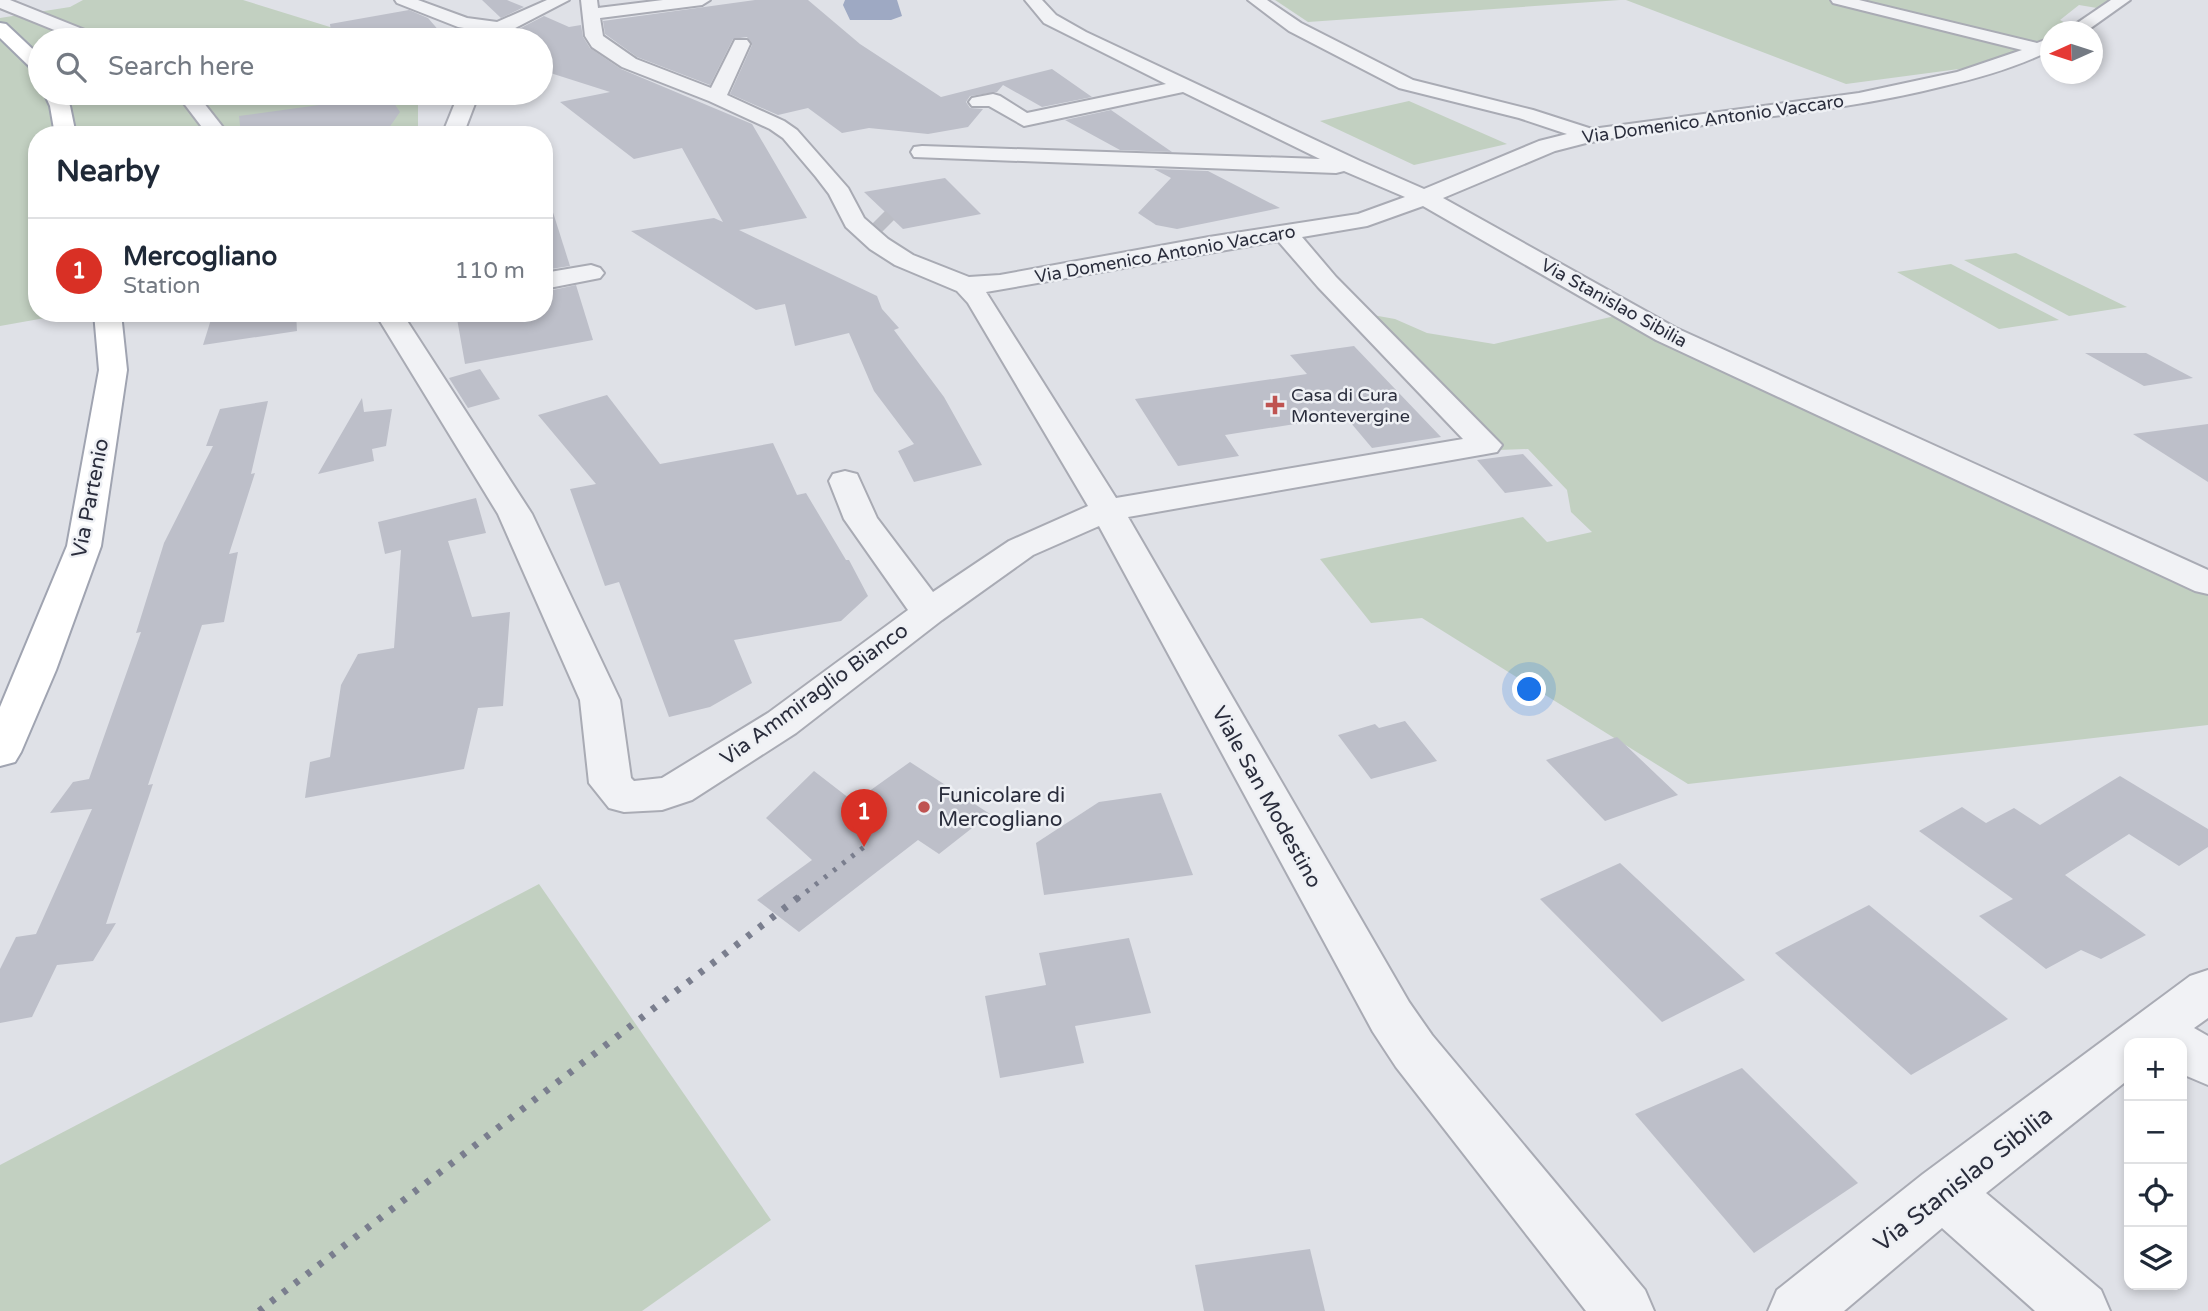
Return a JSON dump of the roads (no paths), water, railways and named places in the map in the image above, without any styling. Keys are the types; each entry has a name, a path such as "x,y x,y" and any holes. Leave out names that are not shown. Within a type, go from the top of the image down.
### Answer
{"main road":[{"path":"0,28 28,55"},
{"path":"60,105 63,126"},
{"name":"Via Partenio","path":"0,752 37,670 84,546 113,370 108,322"}],"street":[{"path":"403,0 464,23 499,28 558,1 590,5 702,0"},
{"name":"Via Stanislao Sibilia","path":"1034,0 1051,19 1080,36 1352,166 1426,198 1666,334 2208,583"},
{"path":"1256,0 1295,27 1406,84 1526,114 1590,135"},
{"path":"1839,0 2040,45"},
{"path":"2089,21 2122,0"},
{"path":"0,2 64,28"},
{"path":"590,5 584,34 629,63 716,97 777,125 790,134 840,193 881,224 906,252 951,279"},
{"path":"536,12 558,23"},
{"path":"716,97 741,44"},
{"name":"Via Domenico Antonio Vaccaro","path":"951,279 1000,283 1209,244 1359,221 1426,198 1547,146 1590,135 1803,108 1912,90 2005,65 2040,48"},
{"path":"979,102 993,100 1024,120 1186,86"},
{"path":"195,105 212,126"},
{"path":"456,126 464,105"},
{"path":"922,152 1352,166"},
{"path":"840,193 854,222 889,253 951,279"},
{"name":"Via Ammiraglio Bianco","path":"393,322 515,514 600,700 610,783 624,797 662,795 677,789 782,723 929,611 1021,548 1107,510 1486,445 1327,282 1285,233"},
{"path":"553,279 591,273"},
{"name":"Viale San Modestino","path":"951,279 979,300 1107,510 1391,1017 1414,1051 1625,1311"},
{"path":"845,481 861,519 929,611"},
{"name":"Via Stanislao Sibilia","path":"2160,1038 2208,990"},
{"path":"2187,1055 2208,1063"},
{"name":"Via Stanislao Sibilia","path":"1798,1311 1943,1192 2124,1065"},
{"path":"1943,1192 2080,1311"}],"water":[{"path":"845,0 897,0 902,16 891,20 850,20 843,5"}],"tunnel":[{"path":"877,219 886,228"}],"railway":[{"path":"797,899 864,847"},
{"path":"259,1311 799,897"}],"place":[{"name":"Casa di Cura Montevergine","path":"1275,405"},
{"name":"Funicolare di Mercogliano","path":"924,807"},
{"name":"Mercogliano","path":"864,847"}]}
